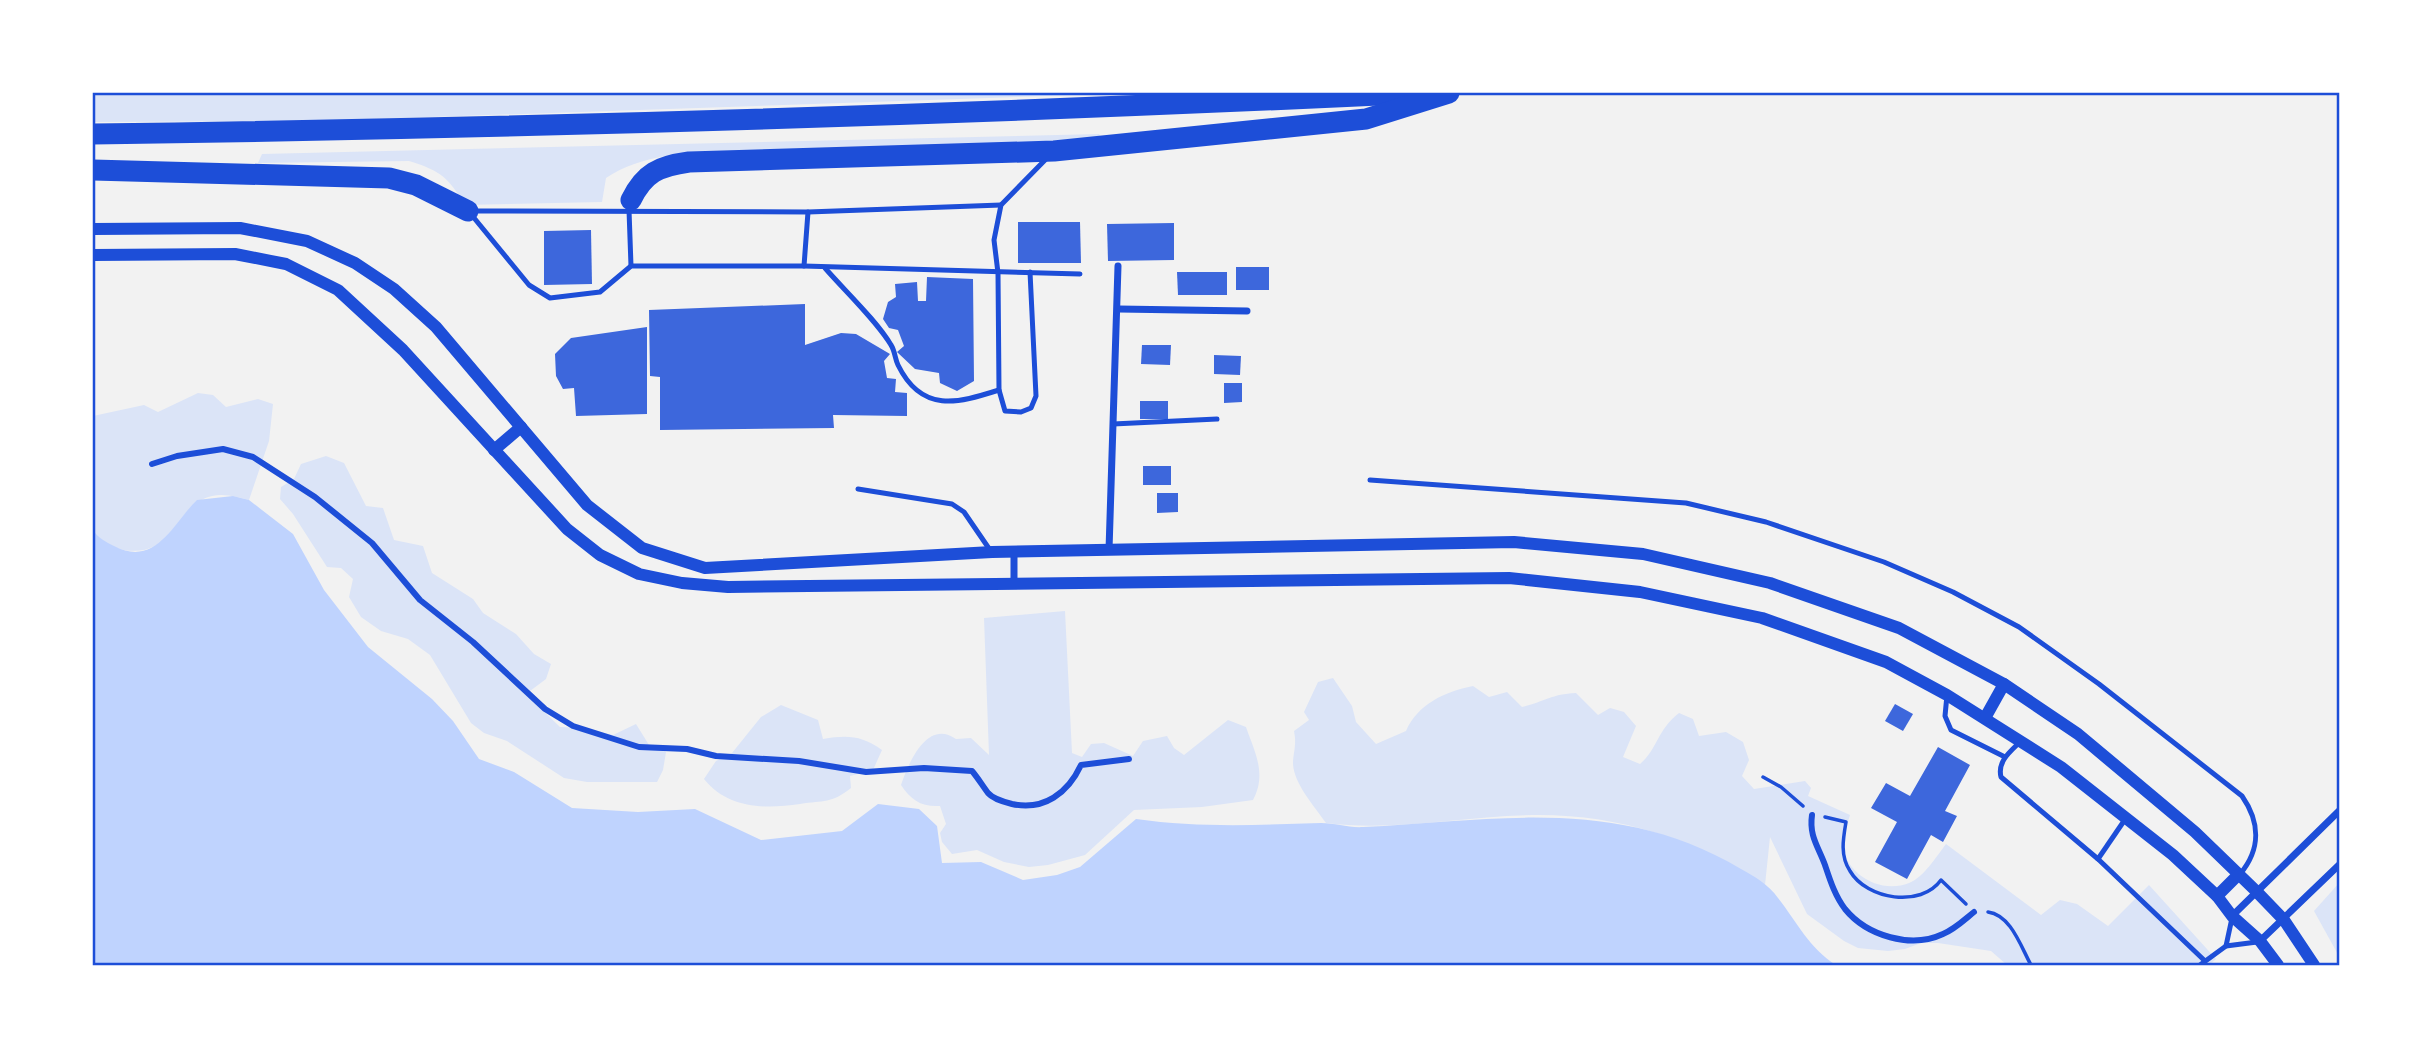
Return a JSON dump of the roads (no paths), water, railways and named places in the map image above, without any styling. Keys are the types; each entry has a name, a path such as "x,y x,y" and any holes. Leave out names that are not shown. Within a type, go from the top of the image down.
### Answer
{"highway":[{"path":"93,134 760,119 1422,93"},
{"path":"630,206 640,182 654,170 689,162 1054,151 1366,119 1449,93"},
{"path":"93,170 388,178 416,185 468,211"}],"street":[{"path":"93,229 240,228 307,242 355,263 394,289 436,327 587,505 642,548 705,568 992,552 1514,542 1643,554 1770,583 1899,628 2004,684 2107,757 2195,832 2284,920 2314,965"},
{"path":"93,255 235,254 286,264 338,289 374,320 567,529 600,555 639,574 682,583 728,587 1509,578 1640,592 1762,618 1886,662 1947,695 2021,741 2127,816 2217,896 2278,965"},
{"path":"1109,550 1119,309 1118,266"},
{"path":"1119,309 1247,311"},
{"path":"494,450 521,427"},
{"path":"152,464 177,456 223,449 253,457 315,497 372,543 420,600 472,642 545,709 573,726 628,744 687,749 716,756 799,761 866,772 925,768 972,771 988,794 1003,802 1033,807 1062,792 1075,778 1081,765 1129,759"},
{"path":"1014,552 1014,583"},
{"path":"1985,718 2004,684"},
{"path":"2232,916 2340,810"},
{"path":"1812,815 1811,839 1819,849 1835,894 1856,920 1871,931 1900,939 1928,939 1943,934 1974,912"},
{"path":"2260,942 2340,864"},
{"path":"2217,896 2238,875"}],"lane":[{"path":"1030,272 1037,377 1031,408 1021,412 1005,411 999,390 998,273 993,240 1001,205 1054,151"},
{"path":"468,211 630,206 808,212 1001,205"},
{"path":"630,206 631,266"},
{"path":"468,211 529,285 550,298 600,292 631,266 804,266 1080,274"},
{"path":"804,266 808,212"},
{"path":"824,267 892,345 899,367 919,391 940,403 961,403 999,390"},
{"path":"1113,424 1217,419"},
{"path":"1370,480 1686,503 1779,526 1884,562 1953,592 2019,627 2099,684 2242,796 2252,810 2257,838 2252,860 2238,875"},
{"path":"858,489 952,504 964,512 992,552"},
{"path":"1947,695 1945,716 1951,730 2005,757"},
{"path":"2021,741 2005,757 2000,771 2001,777 2098,859 2203,963 2226,946 2260,942"},
{"path":"2098,859 2127,816"},
{"path":"2226,946 2232,916"}],"water":[{"path":"233,496 249,500 293,534 324,590 368,647 432,699 453,721 479,759 514,772 572,808 638,812 695,809 761,840 842,831 878,804 919,809 937,826 942,863 981,862 1023,880 1057,875 1080,867 1136,819 1205,825 1321,823 1358,827 1509,818 1603,822 1649,831 1695,846 1751,875 1774,893 1811,943 1836,965 93,965 93,530 100,538 114,546 129,551 141,551 162,540 197,500"}]}
